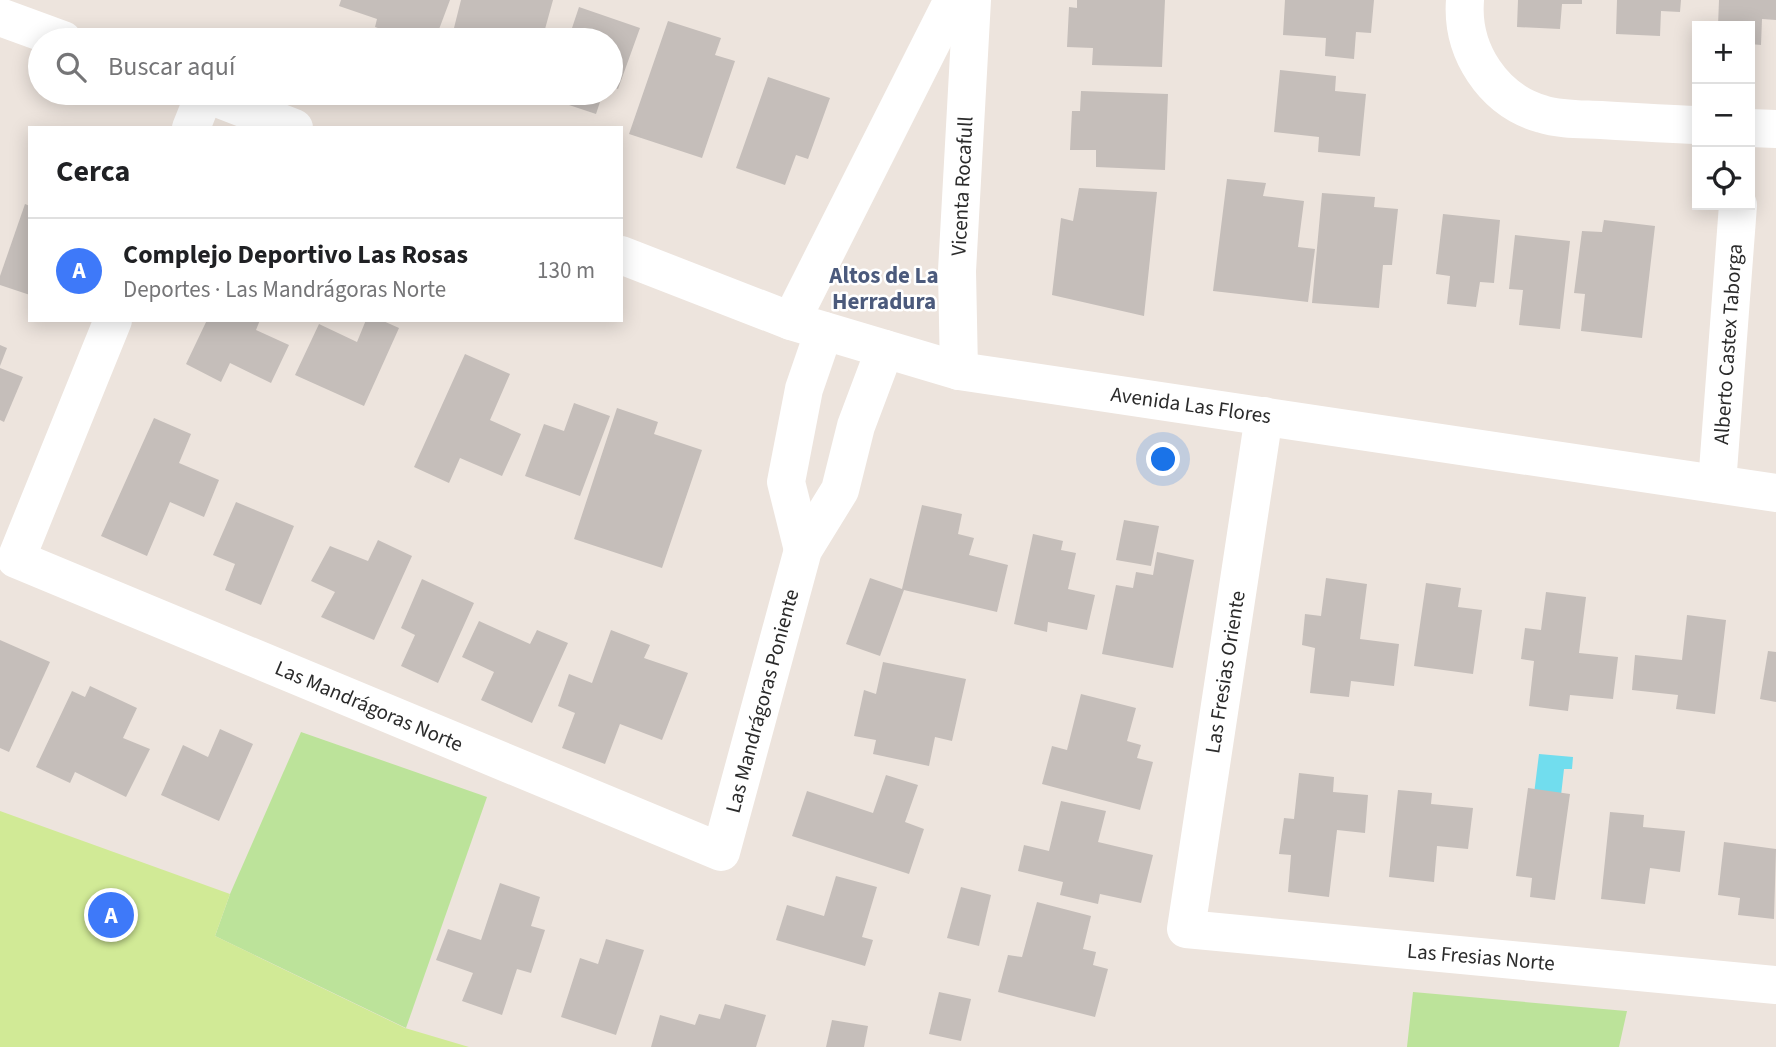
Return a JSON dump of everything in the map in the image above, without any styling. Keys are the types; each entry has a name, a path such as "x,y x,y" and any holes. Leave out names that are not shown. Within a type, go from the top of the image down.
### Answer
{"street":[{"path":"807,326 953,0"},
{"name":"Vicenta Rocafull","path":"959,371 957,271 972,0"},
{"path":"1465,0 1468,39 1478,65 1496,87 1518,105 1544,115 1572,119 1692,125"},
{"path":"0,17 30,28"},
{"path":"192,126 200,105"},
{"path":"235,105 289,126"},
{"path":"1755,128 1776,129"},
{"name":"Alberto Castex Taborga","path":"1717,484 1738,210"},
{"name":"Avenida Las Flores","path":"623,256 807,326 959,371 1776,493"},
{"name":"Las Mandrágoras Norte","path":"112,322 16,559 721,852"},
{"name":"Las Mandrágoras Poniente","path":"803,550 786,482 804,389 807,326"},
{"name":"Las Mandrágoras Poniente","path":"721,852 803,550 839,490 856,426 885,349"},
{"name":"Las Fresias Oriente","path":"1186,929 1264,416"},
{"name":"Las Fresias Norte","path":"1186,929 1776,985"}],"green space":[{"path":"301,732 487,797 406,1028 215,936 230,894"},
{"path":"0,811 230,894 215,936 405,1028 469,1047 0,1047"},
{"path":"1413,992 1627,1011 1619,1047 1407,1047"}],"water":[{"path":"1539,754 1573,757 1572,769 1564,769 1559,813 1532,810"}],"building":[{"path":"341,0 450,0 440,28 378,28 375,27 377,19 339,6"},
{"path":"461,0 553,0 545,28 454,28"},
{"path":"1077,0 1165,0 1162,67 1092,65 1093,48 1067,47 1069,7 1077,8"},
{"path":"1285,0 1374,0 1371,33 1356,32 1354,59 1325,56 1326,38 1283,35"},
{"path":"1518,0 1582,0 1582,4 1562,4 1560,29 1517,27"},
{"path":"1617,0 1681,0 1680,12 1661,11 1660,36 1616,34"},
{"path":"1719,0 1776,0 1776,20 1762,19 1761,45 1755,44 1755,21 1718,21"},
{"path":"579,7 640,28 623,75 623,28 572,28"},
{"path":"668,21 721,38 715,55 735,61 702,158 629,134"},
{"path":"1280,70 1336,76 1335,91 1366,94 1360,156 1318,152 1319,137 1274,132"},
{"path":"768,77 830,98 808,159 796,155 785,185 736,168"},
{"path":"1081,91 1168,94 1165,170 1096,167 1096,150 1070,150 1072,111 1080,111"},
{"path":"569,105 599,105 596,114"},
{"path":"1227,179 1266,183 1263,196 1304,201 1298,247 1315,249 1308,302 1213,291"},
{"path":"1079,188 1157,192 1144,316 1052,295 1061,218 1073,221"},
{"path":"1322,193 1375,197 1374,207 1398,209 1392,265 1383,265 1379,308 1312,303"},
{"path":"25,204 28,205 28,294 0,285 0,276"},
{"path":"1443,214 1500,220 1494,283 1480,282 1476,307 1447,304 1450,276 1436,274"},
{"path":"1604,220 1655,226 1642,338 1581,331 1585,294 1574,293 1582,231 1602,232"},
{"path":"1515,235 1570,241 1560,329 1519,325 1523,290 1509,289"},
{"path":"206,322 259,322 256,330 289,345 271,383 230,363 221,382 186,364"},
{"path":"365,322 386,322 399,328 364,406 295,375 319,324 357,342"},
{"path":"0,345 7,348 0,366"},
{"path":"465,354 510,374 490,420 521,434 502,476 460,458 449,483 414,467"},
{"path":"0,368 23,377 4,422 0,420"},
{"path":"574,403 610,416 580,496 525,476 544,424 564,431"},
{"path":"617,408 658,422 654,434 702,450 662,568 574,539"},
{"path":"154,418 191,434 179,463 219,480 204,517 170,502 147,556 101,536"},
{"path":"236,502 294,526 261,605 225,590 235,564 213,555"},
{"path":"922,505 962,514 958,534 974,538 969,555 1008,565 997,612 904,590 880,656 846,644 870,578 902,589"},
{"path":"1124,520 1159,526 1151,566 1116,560"},
{"path":"1033,534 1063,541 1061,550 1076,553 1068,589 1095,595 1087,630 1048,622 1047,632 1014,624"},
{"path":"378,540 412,556 374,640 321,617 335,592 311,581 330,546 368,561"},
{"path":"1157,552 1194,560 1173,668 1102,654 1116,585 1133,588 1136,572 1153,575"},
{"path":"1326,578 1367,584 1360,639 1399,644 1394,686 1351,681 1349,697 1310,693 1315,648 1302,645 1305,614 1321,616"},
{"path":"422,579 474,603 438,683 401,666 415,635 401,628"},
{"path":"1426,583 1461,588 1458,607 1482,610 1473,674 1414,666"},
{"path":"1546,592 1586,597 1579,653 1618,657 1613,699 1570,695 1568,711 1529,706 1534,661 1521,659 1525,628 1541,630"},
{"path":"1687,615 1726,620 1715,714 1676,709 1678,695 1632,690 1635,655 1682,660"},
{"path":"479,621 530,644 537,630 568,643 532,723 481,700 494,672 462,657"},
{"path":"611,630 650,645 644,658 688,673 662,740 620,724 605,764 562,748 575,713 558,706 569,674 592,683"},
{"path":"0,640 50,662 9,752 0,748"},
{"path":"1768,651 1776,652 1776,702 1760,699"},
{"path":"883,662 966,679 952,741 935,737 929,766 873,754 876,740 854,736 864,690 876,694"},
{"path":"90,686 137,708 123,738 150,749 126,797 75,772 70,783 36,767 72,691 85,697"},
{"path":"1081,694 1136,708 1127,741 1141,745 1137,758 1153,762 1140,810 1042,784 1052,746 1067,750"},
{"path":"220,729 253,744 219,821 161,795 183,745 208,757"},
{"path":"1299,773 1334,777 1333,792 1368,795 1365,833 1337,830 1329,897 1288,892 1291,855 1279,854 1284,818 1294,819"},
{"path":"886,775 918,785 905,822 924,829 909,874 792,836 807,791 873,813"},
{"path":"1528,788 1570,794 1555,900 1530,897 1532,878 1516,876"},
{"path":"1398,790 1432,793 1431,804 1473,808 1468,849 1437,846 1434,882 1389,877"},
{"path":"1061,801 1106,811 1098,842 1153,855 1141,903 1100,894 1098,904 1060,895 1063,882 1018,871 1024,845 1049,851"},
{"path":"1610,812 1644,815 1643,827 1685,831 1680,872 1650,868 1645,904 1601,899"},
{"path":"1724,842 1776,849 1774,919 1738,915 1740,898 1718,895"},
{"path":"836,876 877,887 862,937 873,940 865,966 776,940 787,905 824,916"},
{"path":"500,883 540,897 531,926 545,930 531,973 517,969 502,1015 462,1001 473,973 436,960 448,929 481,940"},
{"path":"961,887 991,895 979,946 947,938"},
{"path":"1037,902 1091,916 1083,949 1096,952 1093,965 1108,969 1095,1017 998,992 1008,955 1022,957"},
{"path":"606,939 644,950 616,1035 561,1017 580,958 598,964"},
{"path":"939,992 971,999 961,1041 929,1034"},
{"path":"725,1004 766,1015 756,1047 651,1047 660,1015 695,1025 699,1014 720,1019"},
{"path":"832,1020 868,1026 864,1047 826,1047"}],"place":[{"name":"Complejo Deportivo Las Rosas","path":"111,915"}],"district":[{"name":"Altos de La Herradura","path":"884,288"}]}
